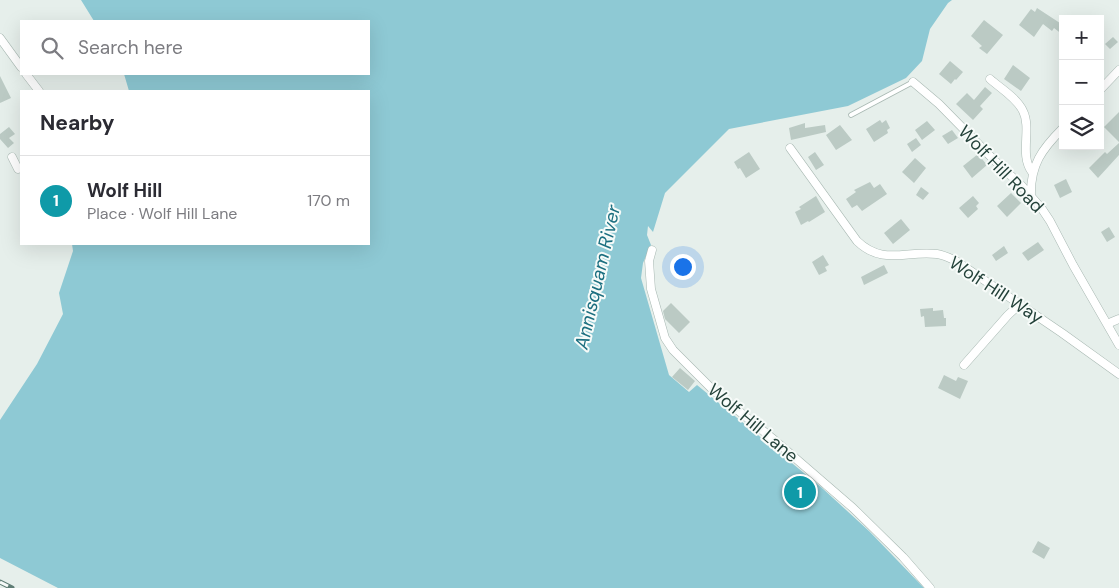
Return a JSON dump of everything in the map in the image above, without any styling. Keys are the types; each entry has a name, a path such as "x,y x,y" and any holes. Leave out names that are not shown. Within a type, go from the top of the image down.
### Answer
{"street":[{"path":"0,38 20,66"},
{"path":"1104,86 1119,70"},
{"path":"27,75 38,90"},
{"path":"990,79 1022,109 1025,118 1028,163 1032,172 1031,196"},
{"name":"Wolf Hill Road","path":"913,82 938,104 1031,196 1050,221 1119,345"},
{"path":"1032,172 1045,149 1059,133"},
{"name":"Wolf Hill Way","path":"790,148 857,241 866,248 881,255 928,253 942,255 956,262 1062,333 1119,374"},
{"path":"12,157 18,169 20,168"},
{"name":"Wolf Hill Lane","path":"652,250 650,261 651,289 665,338 673,350 713,390 853,508 903,557 930,588"},
{"path":"964,365 1019,305"},
{"path":"1107,324 1119,319"}],"lane":[{"path":"851,115 913,82"}],"water":[{"name":"Annisquam River","path":"81,0 952,0 930,29 922,61 906,78 848,106 729,129 665,193 653,232 648,226 647,235 651,245 643,263 641,278 669,375 689,392 697,385 821,487 869,531 924,588 58,588 0,558 0,420 37,364 63,314 59,293 73,251 72,245 370,245 370,90 129,90 124,75 370,75 370,20 93,20"}],"building":[{"path":"1037,8 1059,22 1059,32 1054,28 1052,31 1043,24 1034,37 1019,25 1031,9 1035,12"},
{"path":"984,20 1003,35 987,54 979,48 982,46 971,36"},
{"path":"1113,37 1118,42 1110,49 1105,44"},
{"path":"950,61 963,72 951,84 939,74"},
{"path":"1013,65 1030,78 1021,91 1004,79"},
{"path":"0,76 11,98 0,103"},
{"path":"985,87 992,93 980,106 983,109 973,120 956,104 967,93 974,100"},
{"path":"1119,112 1119,142 1104,127"},
{"path":"880,120 882,123 886,120 890,128 887,130 888,133 874,142 866,129"},
{"path":"927,121 935,130 922,140 915,130"},
{"path":"805,123 805,128 825,125 826,132 791,140 789,128"},
{"path":"840,125 852,140 836,150 826,135"},
{"path":"9,127 15,134 9,138 14,143 8,148 0,139 0,134"},
{"path":"952,130 958,138 948,144 942,136"},
{"path":"916,138 921,145 912,152 907,144"},
{"path":"1119,143 1119,155 1098,178 1089,168 1105,152 1107,154"},
{"path":"749,152 760,169 746,178 734,162"},
{"path":"815,152 824,165 816,170 808,157"},
{"path":"978,154 987,165 972,178 963,166"},
{"path":"915,158 926,168 914,183 902,172"},
{"path":"1066,179 1072,192 1060,198 1054,185"},
{"path":"870,182 874,188 880,184 887,194 862,211 857,205 852,208 846,199 856,192 854,190"},
{"path":"921,187 929,193 923,200 916,195"},
{"path":"1011,193 1021,203 1007,217 997,206"},
{"path":"816,196 825,212 801,225 795,212 801,209 799,207"},
{"path":"973,196 979,203 976,206 978,209 968,218 959,208"},
{"path":"901,219 910,230 893,244 884,233"},
{"path":"1109,227 1115,237 1107,242 1101,232"},
{"path":"1038,242 1044,250 1028,261 1022,253"},
{"path":"1004,246 1008,253 996,261 992,255"},
{"path":"823,255 829,265 825,267 827,271 819,275 812,262"},
{"path":"884,265 888,273 864,285 861,277"},
{"path":"671,303 690,322 679,333 665,319 663,311"},
{"path":"933,308 933,311 943,310 946,326 925,327 924,316 921,317 920,309"},
{"path":"680,368 695,381 688,390 672,377"},
{"path":"944,375 956,381 958,377 968,381 960,399 938,388"},
{"path":"1038,541 1050,548 1044,559 1032,552"}],"railway":[{"path":"0,582 12,588"}],"place":[{"name":"Wolf Hill","path":"800,492"}]}
